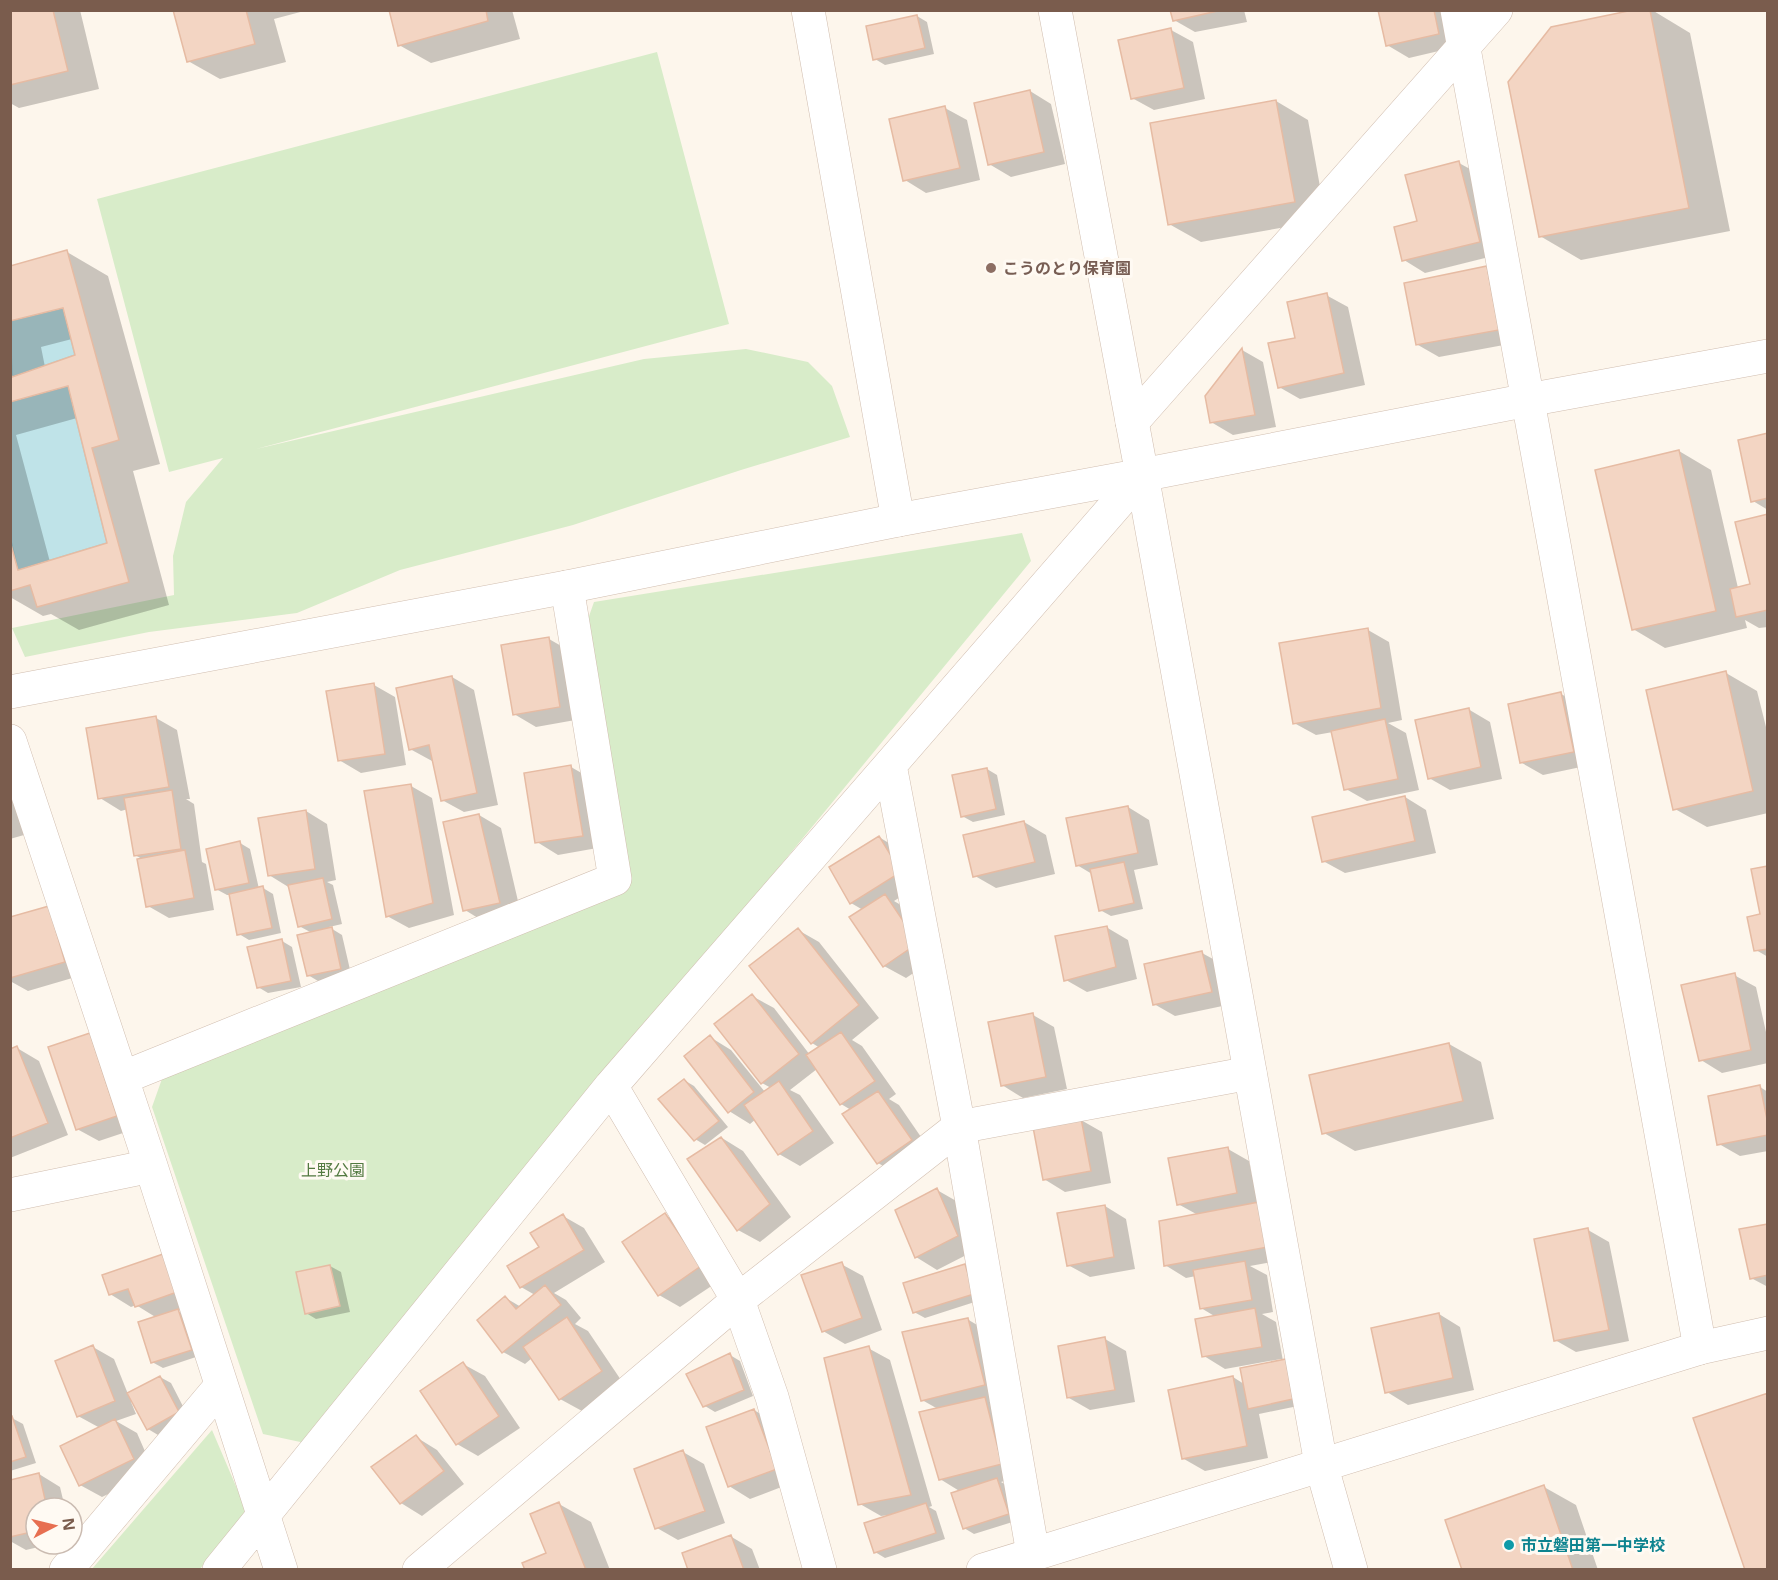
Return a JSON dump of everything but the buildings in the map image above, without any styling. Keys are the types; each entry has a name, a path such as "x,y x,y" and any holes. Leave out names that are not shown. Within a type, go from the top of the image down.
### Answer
{"street":[{"path":"808,10 898,520"},
{"path":"1055,10 1142,475 1321,1464 1351,1569"},
{"path":"1457,10 1701,1348"},
{"path":"1131,422 1496,10"},
{"path":"10,693 567,587 898,520 1767,356"},
{"path":"219,1569 611,1086 1142,475"},
{"path":"122,1078 615,879 567,587"},
{"path":"10,741 151,1166 281,1569"},
{"path":"890,765 959,1127 1033,1554"},
{"path":"419,1569 738,1300 959,1127 1250,1073"},
{"path":"611,1086 738,1300 771,1397 820,1569"},
{"path":"10,1195 151,1166"},
{"path":"983,1569 1701,1348 1767,1333"},
{"path":"66,1569 221,1386"}],"green space":[{"path":"657,52 729,324 256,449 644,359 746,349 808,362 832,386 850,437 573,525 400,570 297,613 149,632 25,657 12,628 174,595 173,556 186,502 223,458 169,472 97,199"},
{"name":"上野公園","path":"1022,533 1031,561 305,1443 263,1434 152,1107 163,1076 606,893 582,636 594,602"},
{"path":"212,1430 247,1512 200,1569 91,1570"}],"water":[{"path":"63,308 75,355 12,377 10,321"},
{"path":"68,386 107,543 18,570 11,541 10,402"}],"place":[{"name":"こうのとり保育園","path":"991,268"},
{"name":"市立磐田第一中学校","path":"1509,1545"}]}
